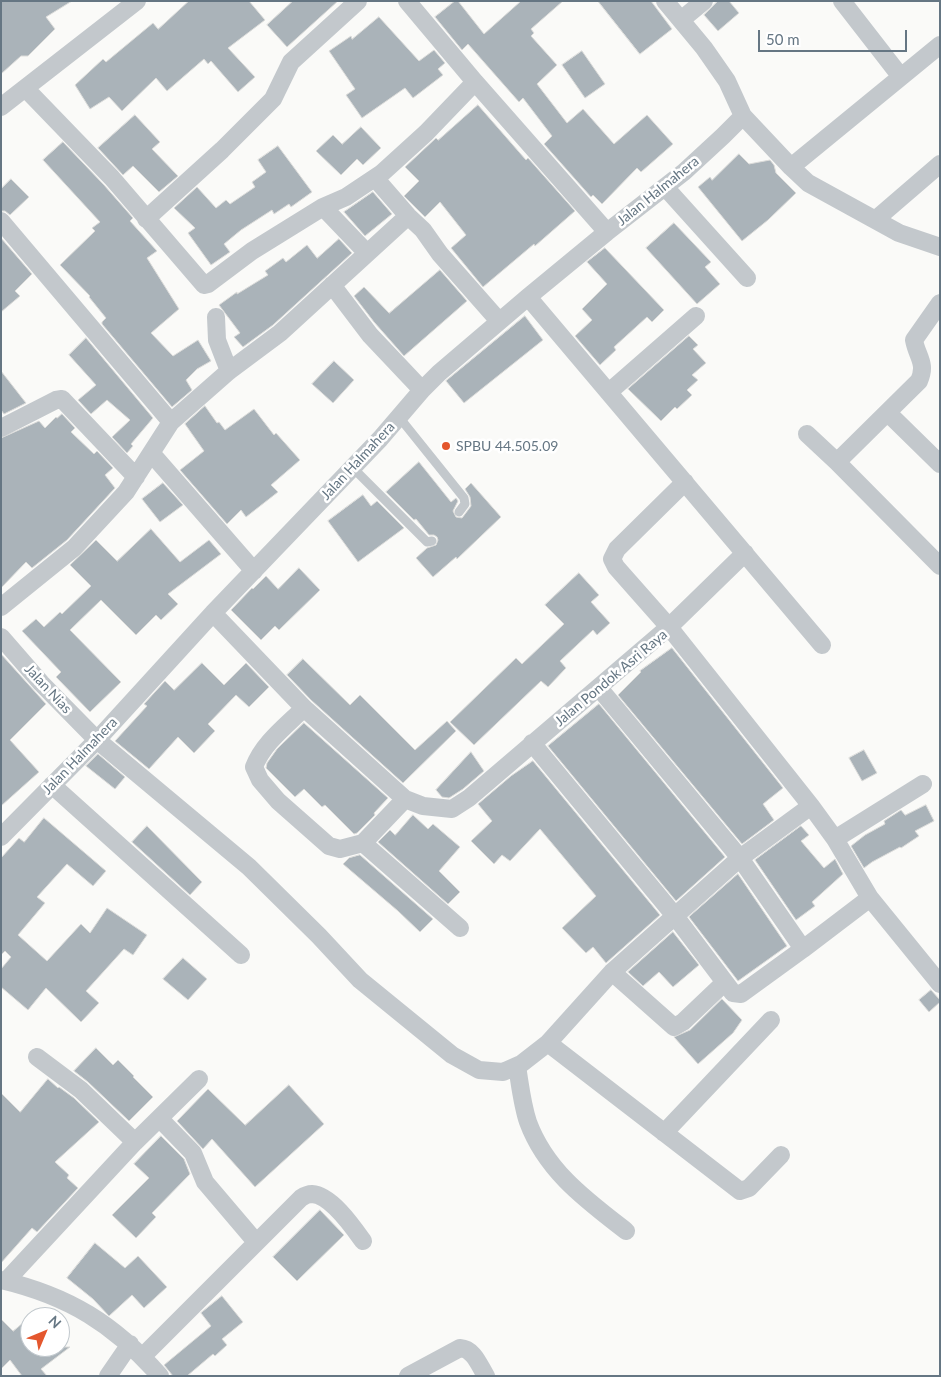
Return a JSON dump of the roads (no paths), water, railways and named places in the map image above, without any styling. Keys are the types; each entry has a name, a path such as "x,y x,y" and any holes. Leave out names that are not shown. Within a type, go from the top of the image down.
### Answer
{"street":[{"path":"1,107 137,1"},
{"path":"146,219 222,150 273,99 291,62 358,1"},
{"path":"407,1 607,232"},
{"path":"665,1 727,80 743,116 791,168 808,183 899,233 940,247"},
{"path":"681,20 704,1"},
{"path":"842,1 902,77"},
{"path":"791,168 940,45"},
{"path":"26,89 112,178 204,285 252,251 323,207 346,197 382,173 426,133 476,82"},
{"name":"Jalan Halmahera","path":"1,837 97,740 213,613 353,468 439,373 528,297 665,187 743,116"},
{"path":"875,220 940,164"},
{"path":"375,178 408,216 423,230 440,254 499,322"},
{"path":"665,187 747,278"},
{"path":"323,207 367,253"},
{"path":"1,607 74,548 126,492 171,422 229,371 280,333 408,216"},
{"path":"1,221 171,422"},
{"path":"332,285 370,335 422,390"},
{"path":"528,297 822,645"},
{"path":"838,462 919,381 923,373 923,366 914,340 940,303"},
{"path":"216,316 217,340 229,371"},
{"path":"609,392 696,316"},
{"path":"1,428 56,400 62,400 136,477"},
{"path":"888,413 940,464"},
{"path":"807,434 838,462 940,566"},
{"path":"152,454 254,571"},
{"path":"685,482 617,549 612,560 616,567 669,627 745,553"},
{"name":"Jalan Pondok Asri Raya","path":"213,613 304,708 405,799 423,806 452,808 470,798 669,627 811,806 835,839 870,898 940,984"},
{"name":"Jalan Nias","path":"1,637 40,683 97,740 249,867 319,936 360,980 452,1055 479,1070 503,1072 517,1066"},
{"path":"599,688 740,858 803,949"},
{"path":"304,708 272,739 257,759 254,767 260,780 278,801 329,846 340,849 363,843 405,799"},
{"path":"532,743 676,916 733,993 741,994 870,898"},
{"path":"835,839 923,784"},
{"path":"52,785 241,955"},
{"path":"626,1231 572,1188 549,1162 527,1120 517,1066 548,1043 612,972 740,858 811,806"},
{"path":"363,843 460,928"},
{"path":"612,972 674,1026 683,1022 724,983"},
{"path":"664,1132 771,1020"},
{"path":"548,1043 740,1191 749,1188 781,1156"},
{"path":"37,1057 81,1090 135,1142"},
{"path":"160,1376 136,1350 92,1315 67,1301 4,1280 135,1142 199,1080"},
{"path":"160,1119 193,1153 204,1182 256,1242"},
{"path":"108,1376 256,1242 301,1198 312,1194 330,1203 349,1221 363,1241"},
{"path":"408,1376 460,1348 467,1348 472,1352 486,1376"}],"lane":[{"path":"399,417 464,498 465,504 460,512"},
{"path":"353,468 427,542 432,541"}],"place":[{"name":"SPBU 44.505.09","path":"446,446"}]}
